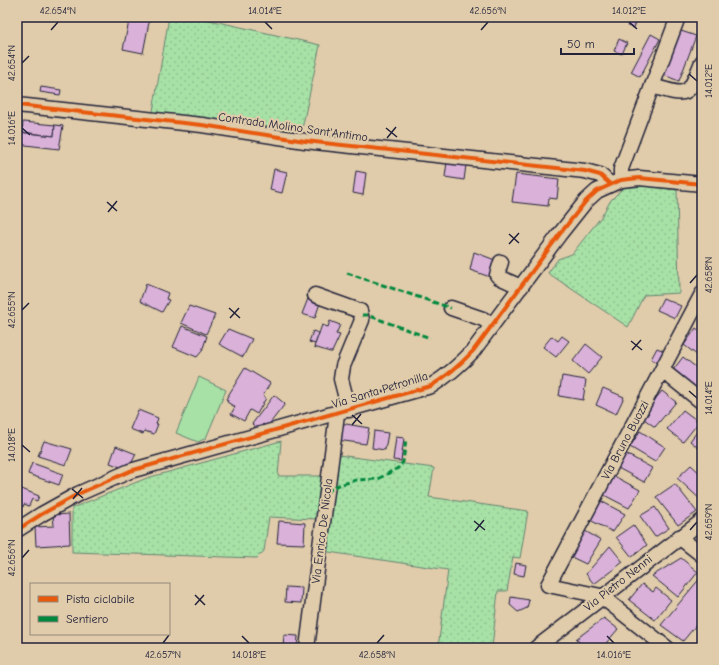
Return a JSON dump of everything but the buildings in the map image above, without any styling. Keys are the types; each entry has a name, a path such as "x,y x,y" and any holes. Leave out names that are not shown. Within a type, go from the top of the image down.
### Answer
{"street":[{"path":"615,182 621,170 678,17"},
{"path":"652,86 672,92 685,93 692,88 702,62"},
{"name":"Contrada Molino Sant'Antimo","path":"17,105 202,125 306,141 585,171 600,175 615,182"},
{"name":"Via Santa Petronilla","path":"17,530 78,494 130,471 414,391 444,378 459,366 586,201 597,191 615,182 639,178 702,184"},
{"path":"501,262 497,275 521,287"},
{"name":"Via Bruno Buozzi","path":"601,596 548,585 702,294"},
{"path":"315,295 360,311 362,315 362,320 343,366 341,379 343,412"},
{"path":"451,308 483,319 492,325"},
{"path":"662,370 702,402"},
{"name":"Via Enrico De Nicola","path":"307,648 343,412"},
{"name":"Via Pietro Nenni","path":"536,648 601,596 702,520"},
{"path":"679,537 702,555"},
{"path":"601,596 667,648"}],"green space":[{"path":"169,17 196,17 320,45 300,138 152,117"},
{"path":"647,186 677,190 679,293 644,295 628,327 548,273 558,259 572,254 601,217 611,200 623,188"},
{"path":"199,377 226,390 206,438 198,442 176,433"},
{"path":"281,441 278,476 325,476 317,519 269,517 264,551 257,558 72,552 72,508 147,478"},
{"path":"338,455 434,468 429,497 528,511 520,558 513,557 507,591 498,591 492,648 438,648 448,570 322,551"}],"marked path":[{"path":"347,273 451,308"},
{"path":"362,315 367,315 430,338"},
{"path":"327,492 336,486 356,480 378,479 398,468 403,462 406,439"}],"cycle path":[{"path":"17,105 202,125 305,141 585,171 600,175 610,184"},
{"path":"17,530 78,494 130,471 431,386 453,370 473,351 559,235 586,201 597,191 621,180 639,178 702,184"}]}
